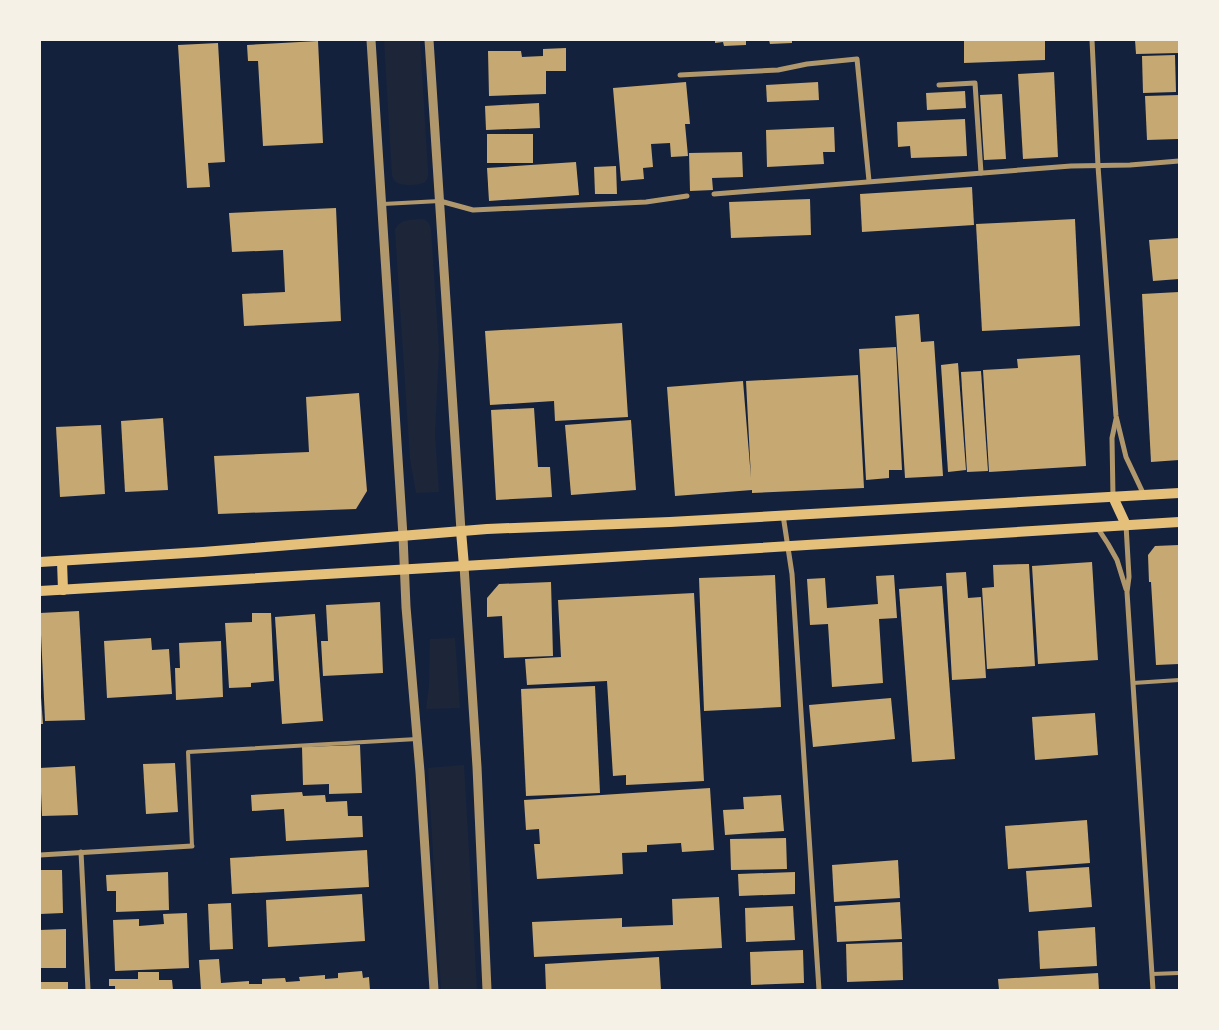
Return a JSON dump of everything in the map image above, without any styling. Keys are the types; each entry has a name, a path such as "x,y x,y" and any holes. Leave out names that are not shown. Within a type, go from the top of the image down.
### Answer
{"main road":[{"path":"40,562 203,552 486,529 670,522 1179,493"},
{"path":"1113,497 1126,525"},
{"path":"40,591 1179,522"},
{"path":"461,531 464,566"},
{"path":"62,561 63,590"}],"street":[{"path":"372,40 406,607 434,990"},
{"path":"429,40 461,531"},
{"path":"1092,40 1098,166 1116,416 1126,457 1144,495"},
{"path":"680,75 778,70 808,64 858,59 869,181"},
{"path":"939,85 975,83 981,173"},
{"path":"714,194 1071,166 1179,161"},
{"path":"440,201 473,210 646,202 687,196"},
{"path":"1113,497 1112,438 1116,416"},
{"path":"784,515 792,574 819,990"},
{"path":"1126,525 1129,577 1127,592 1153,990"},
{"path":"1097,527 1117,560 1127,592"},
{"path":"464,566 477,767 487,990"},
{"path":"40,854 192,846"},
{"path":"81,852 88,990"}],"lane":[{"path":"382,204 440,201"},
{"path":"1133,683 1179,680"},
{"path":"192,846 188,752 417,739"},
{"path":"1152,974 1179,973"}],"shaded area":[{"path":"384,40 420,40 428,177 425,182 415,185 398,183 392,175"},
{"path":"424,219 429,223 431,229 439,350 435,434 439,492 416,493 410,459 395,230 400,223"},
{"path":"455,638 460,708 426,709 429,686 430,639"},
{"path":"464,765 477,990 441,990 428,768"}],"building":[{"path":"715,40 746,40 746,45 724,46 723,42 715,43"},
{"path":"769,40 792,40 792,43 770,44"},
{"path":"964,40 1045,40 1045,60 964,63"},
{"path":"1135,40 1179,40 1179,53 1136,54"},
{"path":"318,41 323,143 263,146 258,61 248,61 247,45"},
{"path":"218,43 225,162 208,163 210,187 187,188 178,45"},
{"path":"566,48 566,71 546,71 546,94 489,96 488,51 521,51 522,57 543,56 543,49"},
{"path":"1175,55 1176,92 1143,93 1142,56"},
{"path":"1054,72 1058,157 1023,159 1018,74"},
{"path":"686,82 690,124 685,124 688,156 671,157 670,143 651,144 653,167 643,168 644,179 621,181 613,88"},
{"path":"818,82 819,100 767,102 766,85"},
{"path":"965,91 966,108 927,110 926,93"},
{"path":"1002,94 1006,159 984,160 980,95"},
{"path":"1179,95 1178,139 1147,140 1145,96"},
{"path":"539,103 540,128 486,130 485,106"},
{"path":"965,119 967,156 911,158 910,146 898,147 897,122"},
{"path":"834,127 835,152 823,152 824,164 767,167 766,130"},
{"path":"487,134 533,134 533,163 487,163"},
{"path":"742,152 743,177 712,178 713,190 690,191 689,153"},
{"path":"576,162 579,195 489,201 487,168"},
{"path":"616,166 617,194 595,194 594,167"},
{"path":"972,187 974,225 862,232 860,194"},
{"path":"810,199 811,235 731,238 729,202"},
{"path":"336,208 341,321 244,326 242,294 285,292 283,250 232,252 229,213"},
{"path":"1075,219 1080,326 982,331 976,224"},
{"path":"1179,238 1179,279 1153,281 1149,240"},
{"path":"1179,292 1179,460 1151,462 1142,294"},
{"path":"919,314 921,342 934,341 943,476 905,478 895,316"},
{"path":"622,323 628,417 555,421 554,401 490,405 485,331"},
{"path":"896,347 902,470 889,470 889,478 866,480 859,349"},
{"path":"1080,355 1086,466 989,472 983,370 1018,368 1017,359"},
{"path":"958,363 966,470 948,472 941,365"},
{"path":"981,371 988,471 967,472 961,372"},
{"path":"858,375 864,488 752,493 752,490 675,496 667,387 743,381 751,478 746,381"},
{"path":"359,393 367,491 356,509 218,514 214,456 309,452 306,397"},
{"path":"534,408 538,467 550,467 552,497 496,500 491,410"},
{"path":"163,418 168,490 125,492 121,421"},
{"path":"631,420 636,490 571,495 565,425"},
{"path":"101,425 105,494 60,497 56,427"},
{"path":"1179,545 1179,664 1156,665 1148,555 1155,546"},
{"path":"1092,562 1098,660 1038,664 1032,566"},
{"path":"1029,564 1035,666 987,669 982,588 994,587 993,565"},
{"path":"966,572 968,598 981,597 986,678 952,680 946,573"},
{"path":"775,575 781,707 704,711 699,578"},
{"path":"894,575 897,618 879,619 883,683 832,687 828,624 810,625 807,579 825,578 827,608 878,604 876,576"},
{"path":"551,582 553,656 504,658 502,616 487,617 487,598 499,584"},
{"path":"942,586 955,759 912,762 899,589"},
{"path":"694,593 704,781 626,785 626,775 613,776 607,681 527,685 525,659 561,657 558,600"},
{"path":"380,602 383,673 323,676 321,641 328,641 326,605"},
{"path":"79,611 85,720 45,721 40,613"},
{"path":"252,613 271,613 274,681 251,683 251,687 229,688 225,623 252,622"},
{"path":"315,614 323,721 282,724 275,617"},
{"path":"151,638 152,650 169,649 172,694 107,698 104,641"},
{"path":"221,641 223,697 176,700 175,668 180,668 179,643"},
{"path":"595,686 600,793 526,796 521,689"},
{"path":"41,697 43,724 40,724"},
{"path":"891,698 895,739 813,747 809,705"},
{"path":"1095,713 1098,755 1035,760 1032,717"},
{"path":"360,745 362,793 329,794 329,784 303,785 302,747"},
{"path":"175,763 178,812 146,814 143,764"},
{"path":"75,766 78,815 42,816 40,768"},
{"path":"710,788 714,850 682,852 681,843 647,845 647,852 622,853 623,874 537,879 534,844 540,844 539,829 526,830 524,800"},
{"path":"302,792 303,796 325,795 326,802 347,801 348,816 362,816 363,837 286,841 284,809 252,811 251,795"},
{"path":"781,795 784,831 725,835 723,810 744,809 743,797"},
{"path":"1087,820 1090,863 1008,869 1005,826"},
{"path":"786,838 787,869 731,870 730,839"},
{"path":"367,850 369,887 232,894 230,858"},
{"path":"898,860 900,898 834,902 832,865"},
{"path":"1089,867 1092,907 1029,912 1026,871"},
{"path":"40,870 62,870 63,913 40,914"},
{"path":"168,872 169,910 116,912 116,891 107,891 106,875"},
{"path":"795,872 795,894 739,896 738,874"},
{"path":"362,894 365,941 268,947 266,900"},
{"path":"719,897 722,948 534,957 532,922 622,918 622,927 673,925 672,899"},
{"path":"900,902 902,939 837,942 835,906"},
{"path":"231,903 233,949 210,950 208,904"},
{"path":"793,906 795,940 746,942 745,908"},
{"path":"187,913 189,968 115,971 113,920 139,919 139,926 164,924 163,914"},
{"path":"1095,927 1097,966 1040,969 1038,931"},
{"path":"66,929 66,968 40,968 40,930"},
{"path":"902,942 903,980 847,982 846,944"},
{"path":"803,950 804,983 751,985 750,952"},
{"path":"659,957 661,990 546,990 545,964"},
{"path":"219,959 221,983 249,981 249,984 262,984 262,979 285,978 286,982 300,981 299,977 325,975 325,979 338,978 338,973 362,971 363,978 369,977 370,990 201,990 199,960"},
{"path":"138,972 159,972 159,980 172,980 173,990 115,990 115,986 109,986 109,979 138,979"},
{"path":"1098,973 1099,990 999,990 998,979"},
{"path":"40,982 68,982 68,990 40,990"}]}
